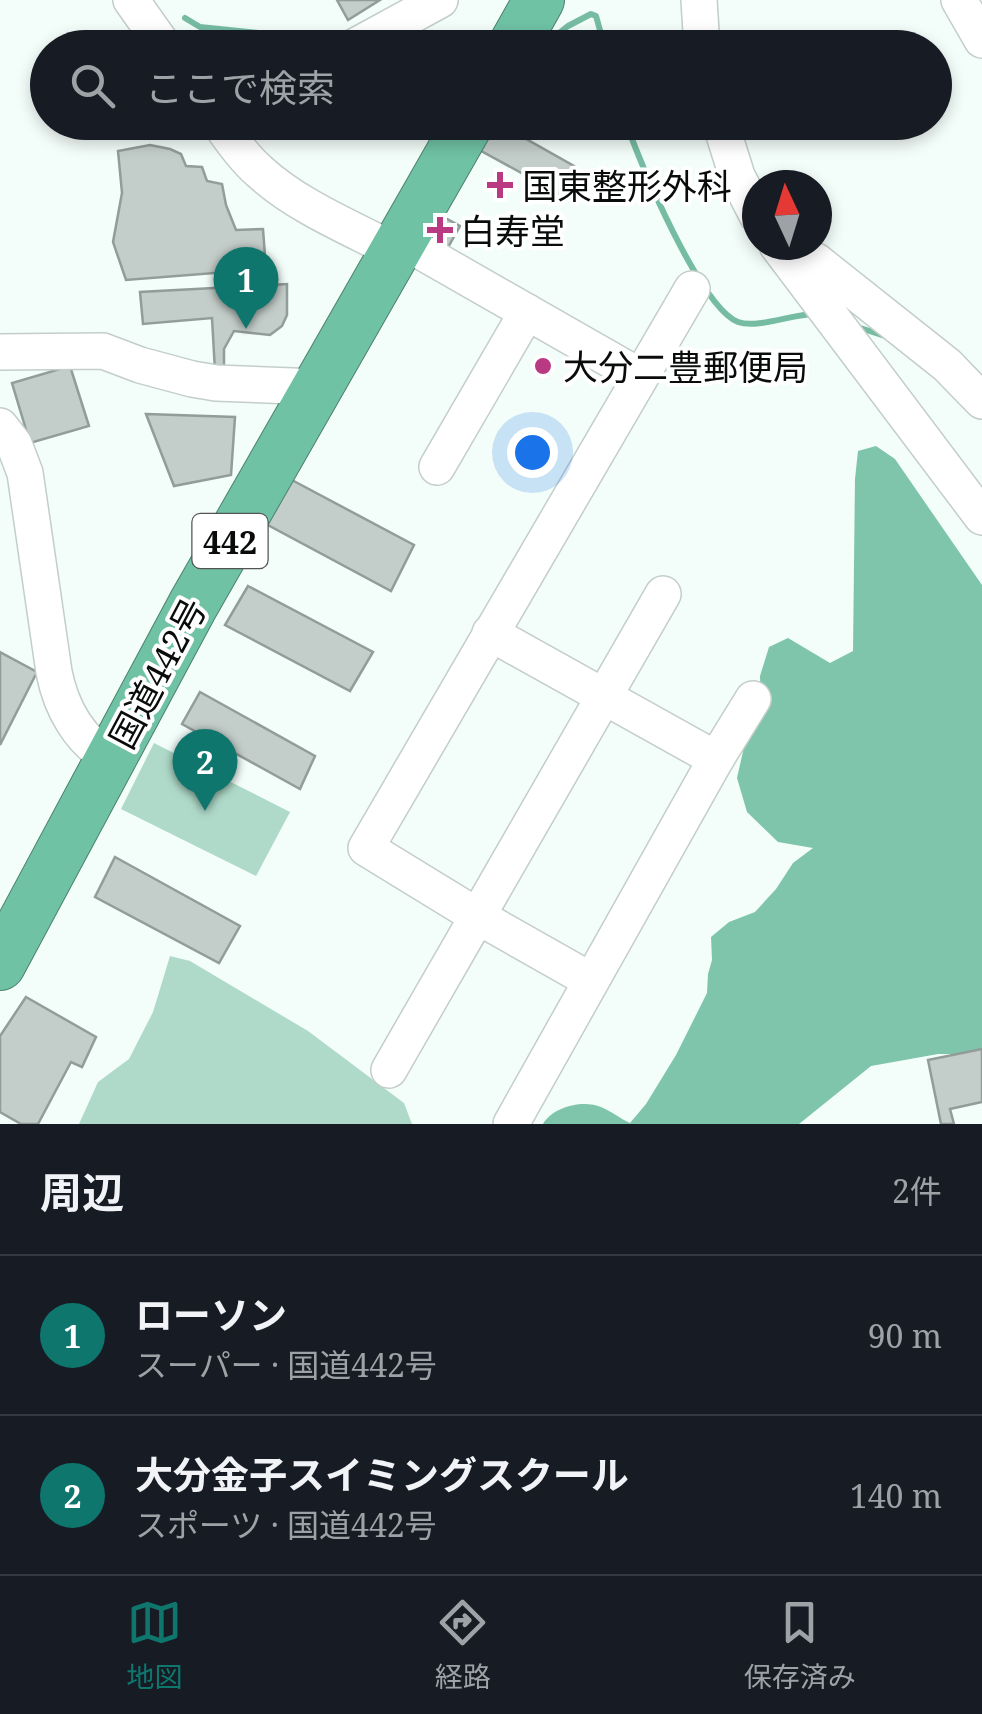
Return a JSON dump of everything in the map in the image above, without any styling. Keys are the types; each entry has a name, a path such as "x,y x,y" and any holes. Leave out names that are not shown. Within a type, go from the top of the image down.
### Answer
{"highway":[{"path":"522,30 539,0"},
{"name":"国道442号","path":"0,966 193,605 458,140"}],"street":[{"path":"131,0 152,30"},
{"path":"385,30 440,0"},
{"path":"699,0 701,30"},
{"path":"959,0 982,40"},
{"path":"232,140 272,182 313,208 398,245 639,376"},
{"path":"725,140 742,187"},
{"path":"788,260 982,517"},
{"path":"814,260 947,365 982,401"},
{"path":"590,980 366,848 692,289"},
{"path":"437,467 527,312"},
{"path":"0,352 103,351 162,372 216,382 318,386"},
{"path":"0,426 14,444 25,473 61,697 84,739 110,759"},
{"path":"389,1070 663,594"},
{"path":"490,634 716,758"},
{"path":"511,1124 753,699"}],"green space":[{"path":"876,446 895,459 982,585 982,1054 938,1054 871,1066 799,1124 543,1124 561,1109 586,1104 601,1107 630,1123 676,1055 707,993 711,937 729,922 755,912 793,863 813,848 778,842 747,812 737,778 747,734 761,716 760,676 769,647 788,638 830,663 853,651 858,451"},
{"path":"154,743 290,812 256,876 121,809"},
{"path":"170,956 190,961 308,1031 404,1103 412,1124 79,1124 98,1082 129,1059 153,1012"}],"building":[{"path":"337,0 380,0 348,20"},
{"name":"国東整形外科","path":"478,140 528,140 574,166 558,193 474,147"},
{"path":"150,145 181,154 186,166 202,167 207,181 222,184 236,230 263,229 266,269 126,280 113,242 122,193 118,151"},
{"name":"白寿堂","path":"438,214 460,226 446,251 422,233"},
{"path":"287,284 287,315 282,326 270,335 234,331 224,349 224,370 215,371 212,318 143,324 140,292"},
{"path":"70,366 89,426 30,443 12,383"},
{"path":"146,414 235,417 231,475 174,486"},
{"path":"290,479 414,545 391,591 266,524"},
{"path":"248,586 373,652 350,691 225,625"},
{"path":"0,652 37,672 0,745"},
{"path":"200,692 315,756 300,789 182,724"},
{"path":"115,857 240,926 219,963 95,897"},
{"path":"26,997 96,1037 82,1067 71,1062 38,1124 21,1124 0,1112 0,1036"},
{"path":"982,1049 982,1102 950,1109 954,1124 941,1124 928,1060"}],"waterway":[{"path":"563,30 591,14 596,16 600,30"},
{"path":"185,18 200,27 229,30"},
{"path":"633,140 673,232 723,311 746,324 814,314"},
{"path":"854,326 885,336"}],"place":[{"name":"国東整形外科","path":"500,185"},
{"name":"白寿堂","path":"440,230"},
{"name":"ローソン","path":"246,329"},
{"name":"大分二豊郵便局","path":"543,366"},
{"name":"大分金子スイミングスクール","path":"205,811"}]}
